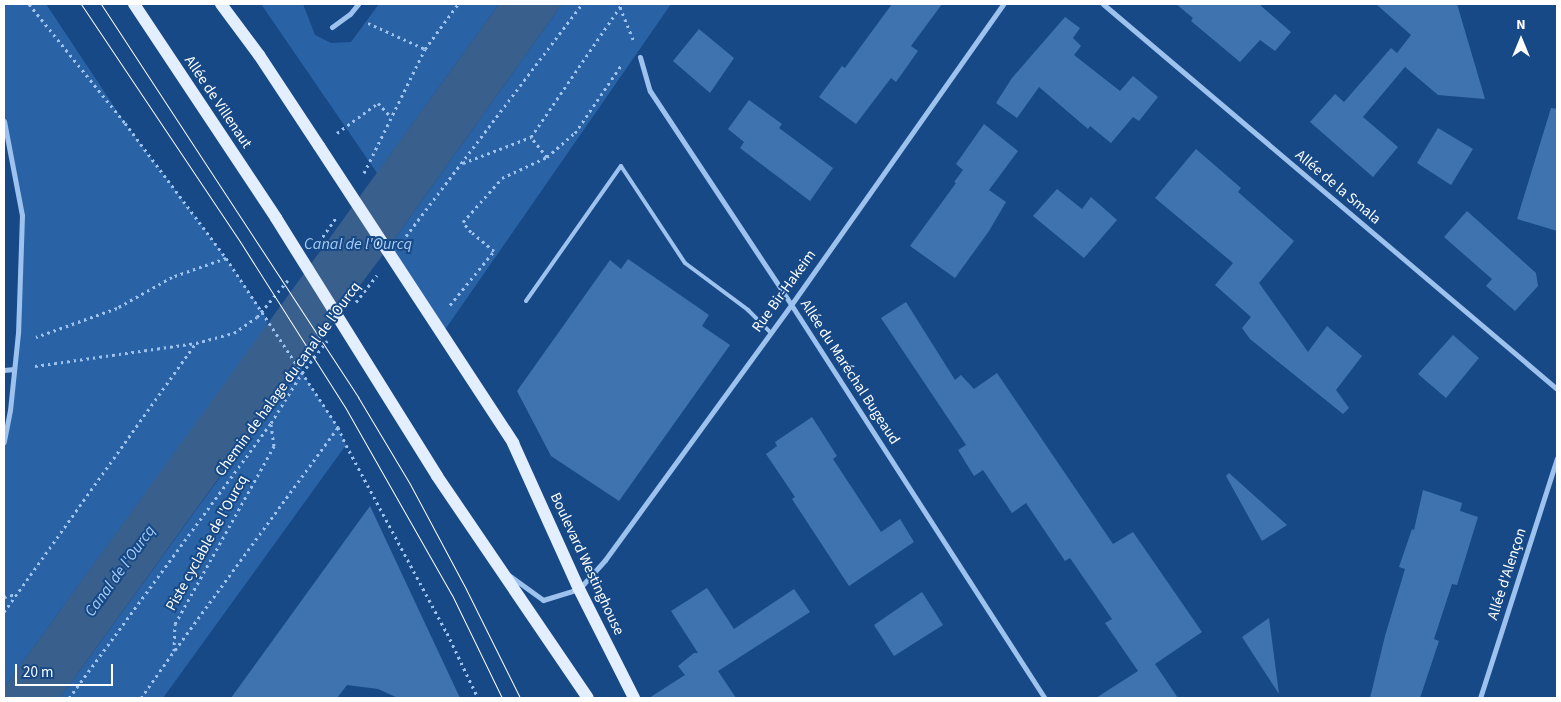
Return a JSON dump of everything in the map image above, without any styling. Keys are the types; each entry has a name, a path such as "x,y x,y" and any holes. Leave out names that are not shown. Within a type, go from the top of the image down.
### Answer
{"main road":[{"name":"Allée de Villenaut","path":"134,4 276,218 438,476 501,570"},
{"path":"221,4 260,55 319,146"},
{"name":"Boulevard Westinghouse","path":"319,146 513,443 579,589 634,698"},
{"path":"501,570 588,698"}],"street":[{"path":"332,27 350,14 358,4"},
{"name":"Rue Bir-Hakeim","path":"579,589 605,560 791,305 1002,4"},
{"name":"Allée de la Smala","path":"1103,4 1557,389"},
{"name":"Allée du Maréchal Bugeaud","path":"640,57 650,91 1045,698"},
{"path":"4,121 22,215 17,344 4,442"},
{"path":"4,370 14,369"},
{"name":"Allée d'Alençon","path":"1480,698 1557,458"},
{"path":"501,570 543,600 579,589"}],"lane":[{"path":"526,301 621,166 685,262 748,310 770,332"}],"path":[{"path":"29,4 126,123 226,258 338,427 448,633 478,698"},
{"path":"363,174 424,50 458,4"},
{"path":"402,242 582,4"},
{"path":"462,164 531,138 621,5"},
{"path":"621,5 640,57"},
{"path":"350,14 424,50"},
{"path":"435,323 494,250 463,222 502,178 547,156 575,133 636,45"},
{"path":"319,146 378,103 390,117"},
{"path":"531,138 547,156"},
{"path":"318,243 339,213"},
{"path":"17,344 117,308 172,277 226,258"},
{"path":"14,369 196,343 234,333 257,317 294,273"},
{"name":"Chemin de halage du canal de l'Ourcq","path":"355,304 378,273"},
{"name":"Chemin de halage du canal de l'Ourcq","path":"69,698 271,423 302,373 331,335"},
{"path":"4,612 196,343"},
{"name":"Piste cyclable de l'Ourcq","path":"174,651 175,624 274,446 271,423"},
{"path":"141,698 338,427"},
{"path":"4,597 16,594"}],"shaded area":[{"path":"4,4 46,4 125,123 226,258 268,320 266,327 4,688 4,442 14,369 22,215 4,121"},
{"path":"261,4 303,4 315,35 331,43 351,42 379,4 499,4 377,173"},
{"path":"562,4 671,4 442,334 388,248"},
{"path":"301,365 302,373 338,427 346,445 163,698 60,698"}],"water":[{"name":"Canal de l'Ourcq","path":"499,4 562,4 388,248 295,372 60,698 4,698 4,688"}],"building":[{"path":"892,4 942,4 911,46 918,51 896,82 891,78 856,124 819,97 842,66 845,68"},
{"path":"1176,4 1259,4 1291,32 1275,51 1260,40 1240,62 1191,21 1193,18"},
{"path":"1376,4 1457,4 1485,99 1438,95 1405,67 1363,117 1398,147 1373,177 1310,122 1335,94 1344,102 1391,48 1397,53 1411,35"},
{"path":"1065,17 1080,28 1073,38 1081,46 1074,55 1120,91 1133,76 1158,97 1139,121 1133,117 1111,143 1090,126 1088,129 1039,87 1017,118 996,103 1012,78"},
{"path":"699,29 734,58 710,93 673,61"},
{"path":"749,100 782,124 779,128 833,168 810,201 740,148 744,142 728,129"},
{"path":"1551,108 1557,109 1557,231 1517,219"},
{"path":"984,124 1018,151 989,190 1006,202 989,231 955,278 910,246 956,183 954,182 963,170 956,164"},
{"path":"1438,128 1473,149 1451,185 1417,163"},
{"path":"1196,149 1241,188 1238,192 1294,241 1259,283 1308,352 1327,326 1362,356 1336,390 1349,408 1343,414 1250,339 1242,328 1251,317 1215,285 1233,263 1155,198"},
{"path":"1057,189 1082,209 1091,197 1117,220 1084,258 1033,216"},
{"path":"1467,211 1536,273 1538,286 1515,311 1486,286 1492,279 1444,237"},
{"path":"628,259 709,315 702,326 730,345 619,501 551,456 517,391 610,260 621,269"},
{"path":"906,302 955,380 961,375 974,389 997,373 1113,544 1133,532 1202,632 1155,664 1178,698 1096,698 1138,671 1105,623 1112,619 1070,558 1065,561 1026,503 1012,513 983,470 974,476 958,450 966,445 881,318"},
{"path":"1453,335 1479,358 1446,398 1418,374"},
{"path":"812,417 837,456 833,459 881,532 900,519 914,542 849,586 792,499 795,497 766,454 777,446 775,442"},
{"path":"1229,473 1287,525 1262,541 1226,476"},
{"path":"1423,490 1462,503 1460,511 1478,517 1457,585 1452,584 1434,639 1439,641 1420,698 1370,698 1385,636 1405,569 1399,567 1412,529 1414,530"},
{"path":"370,506 460,698 398,698 378,689 347,685 337,698 231,698"},
{"path":"707,588 734,629 794,589 810,612 718,671 736,698 649,698 685,675 678,666 694,653 698,653 671,611"},
{"path":"922,592 943,625 894,656 874,625"},
{"path":"1269,618 1279,694 1242,637"}],"tram line":[{"path":"81,4 239,240 345,407 452,595 502,698"},
{"path":"101,4 358,397 410,484 466,589 520,698"}]}
